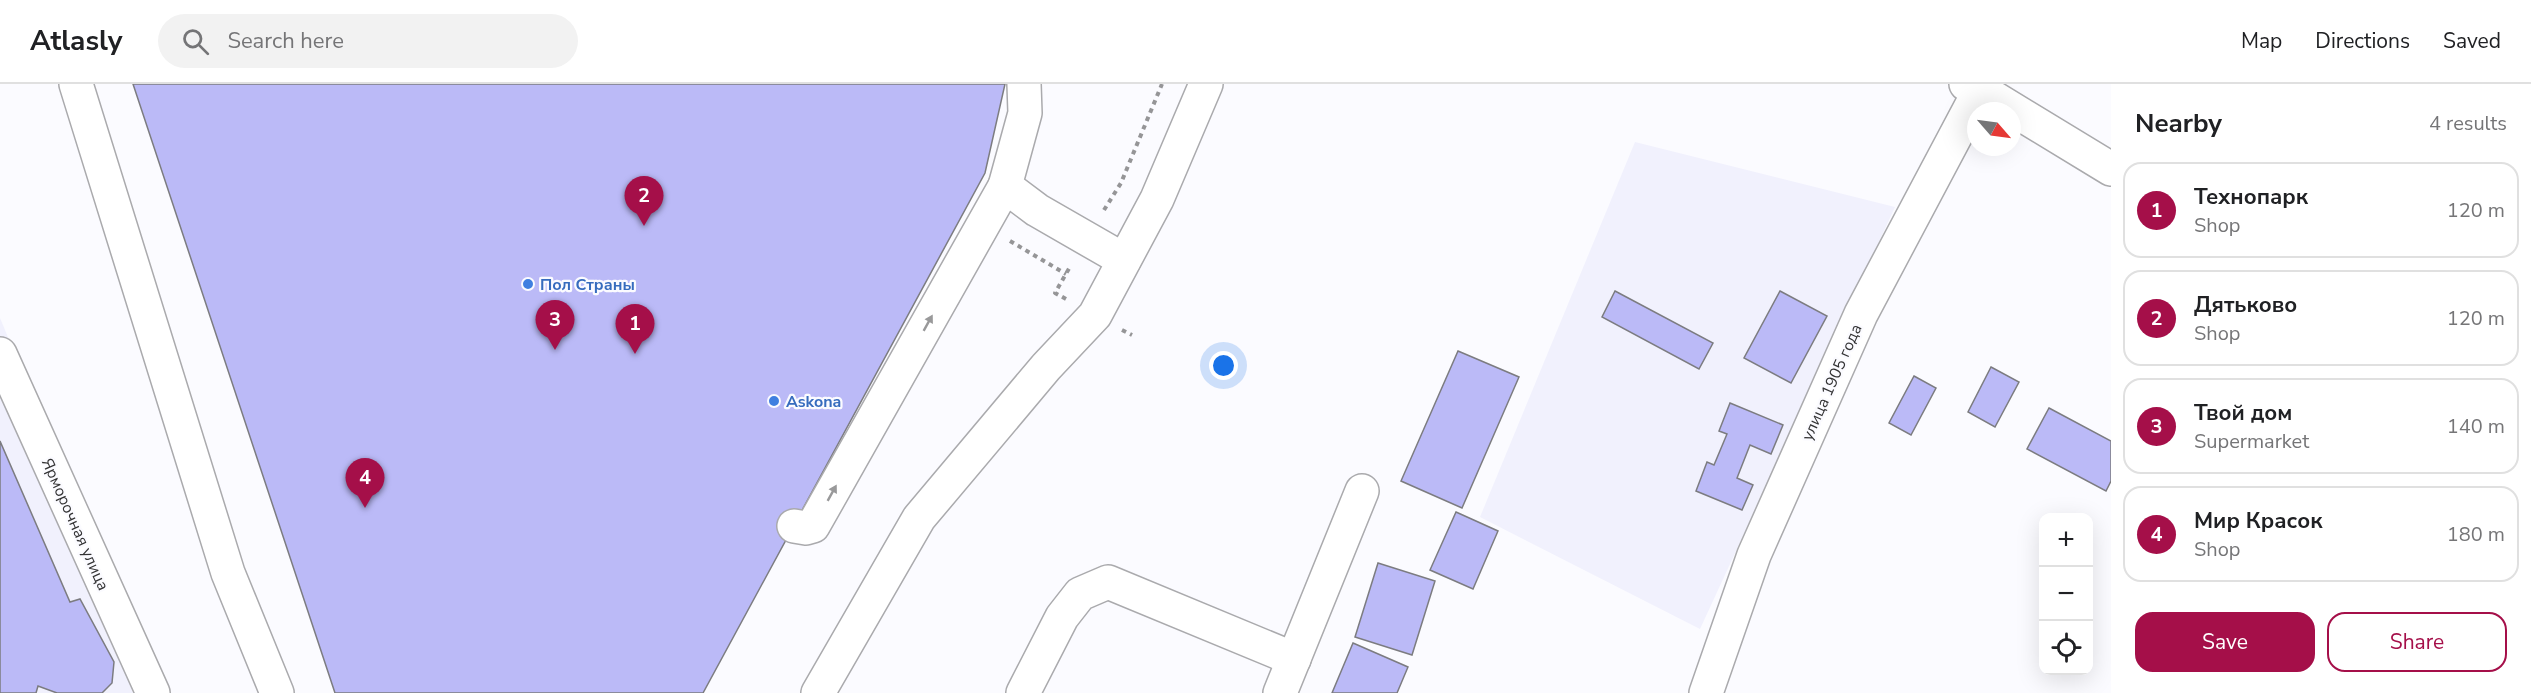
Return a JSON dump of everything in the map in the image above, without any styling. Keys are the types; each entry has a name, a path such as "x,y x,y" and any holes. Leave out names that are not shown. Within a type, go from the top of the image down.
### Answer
{"street":[{"path":"76,84 228,573 277,693"},
{"path":"794,526 806,528 813,526 1005,186 1025,113 1024,84"},
{"path":"818,693 919,518 1046,367 1095,315 1157,199 1206,84"},
{"path":"1976,86 2111,169"},
{"name":"улица 1905 года","path":"1706,693 1754,555 1861,314 1976,86"},
{"path":"1005,186 1037,210 1124,260"},
{"name":"Ярморочная улица","path":"0,354 153,693"},
{"path":"1280,693 1362,491"},
{"path":"1023,693 1062,617 1080,594 1108,582 1294,659"}],"path":[{"path":"1120,183 1162,84"},
{"path":"983,225 1066,274"}],"shaded area":[{"path":"1635,142 1895,207 1700,629 1480,517"},
{"path":"0,318 17,359 133,693 0,693"}],"building":[{"path":"133,84 1005,84 985,173 703,693 335,693"},
{"path":"1615,291 1713,343 1699,369 1602,317"},
{"path":"1780,291 1827,316 1791,383 1744,358"},
{"path":"1458,351 1519,377 1462,508 1401,481"},
{"path":"1991,367 2019,382 1995,427 1968,412"},
{"path":"1914,376 1936,388 1911,435 1889,423"},
{"path":"1730,403 1783,425 1771,454 1750,445 1737,478 1753,485 1742,510 1696,491 1707,462 1714,465 1727,434 1719,431"},
{"path":"2049,408 2111,441 2111,481 2106,491 2027,449"},
{"path":"0,441 70,602 80,599 114,662 112,683 102,693 57,693 38,686 36,693 0,693"},
{"path":"1456,512 1498,531 1473,589 1430,570"},
{"path":"1378,563 1435,581 1412,655 1355,637"},
{"path":"1353,643 1408,667 1397,693 1332,693"}],"place":[{"name":"Дятьково","path":"644,226"},
{"name":"Пол Страны","path":"528,284"},
{"name":"Твой дом","path":"555,350"},
{"name":"Технопарк","path":"635,354"},
{"name":"Askona","path":"774,401"},
{"name":"Мир Красок","path":"365,508"}]}
